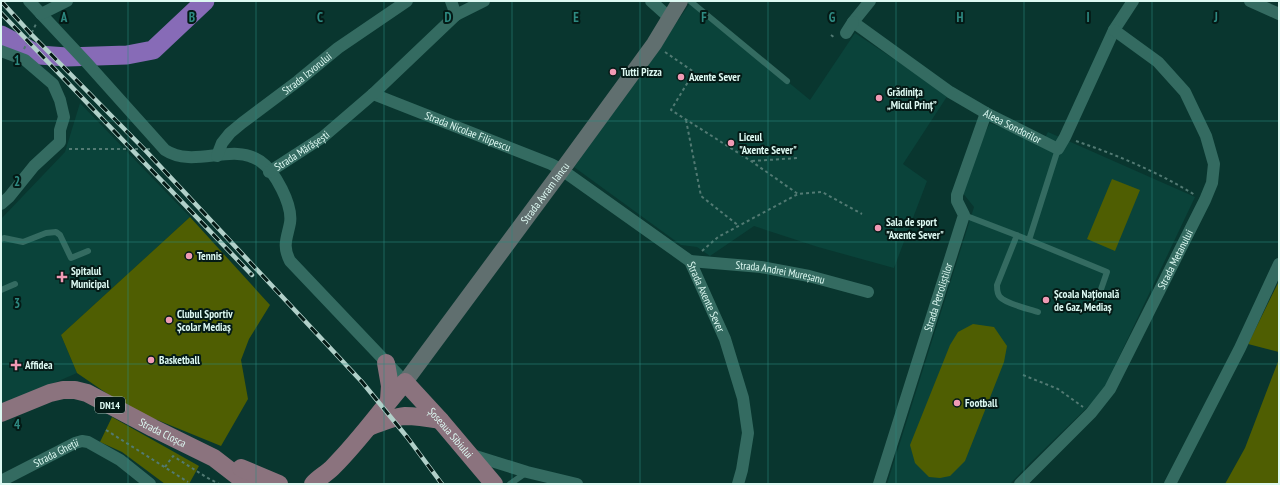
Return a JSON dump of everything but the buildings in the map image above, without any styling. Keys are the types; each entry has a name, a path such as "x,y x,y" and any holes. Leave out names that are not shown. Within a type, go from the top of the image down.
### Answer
{"main road":[{"name":"Strada Avram Iancu","path":"405,382 654,44 680,1"},
{"path":"386,363 390,386 390,400"},
{"path":"325,484 333,468 369,427 405,382"},
{"name":"Șoseaua Sibiului","path":"405,382 440,420 494,484"},
{"name":"Strada Cloșca","path":"1,413 63,390 76,390 87,393 214,458 236,475 253,484"},
{"path":"369,427 390,419 405,416 440,420"},
{"path":"214,458 238,466 280,484"},
{"path":"313,484 318,478 333,468"}],"street":[{"path":"35,6 67,1"},
{"name":"Strada Izvorului","path":"217,156 222,143 230,133 242,123 298,81 338,48 407,1"},
{"path":"451,1 456,15"},
{"name":"Strada Mărășești","path":"405,382 290,262 286,253 285,243 290,223 290,213 286,198 280,186 269,172 323,137 374,94 456,15 484,1"},
{"path":"651,1 671,18"},
{"path":"846,32 870,1"},
{"path":"1058,149 1065,137 1114,30 1132,1"},
{"path":"1250,1 1279,14"},
{"path":"35,6 165,150 180,157 235,154 249,156 261,162 269,172"},
{"name":"Aleea Sondorilor","path":"854,22 950,92 986,113 1058,149"},
{"name":"Strada Metanului","path":"1020,484 1091,413 1110,389 1205,200 1212,183 1214,164 1206,136 1185,92 1158,62 1114,30"},
{"path":"1,51 25,60 53,84 60,100 64,117 60,130 60,142 34,166 9,197 1,204"},
{"name":"Strada Nicolae Filipescu","path":"374,94 551,164 562,170"},
{"path":"964,215 957,201 956,195 986,113"},
{"name":"Strada Axente Sever","path":"562,170 690,260 725,339 743,398 748,433 738,484"},
{"name":"Strada Petroliștilor","path":"879,484 964,215"},
{"name":"Strada Andrei Mureșanu","path":"690,260 775,270 809,276 868,292"},
{"path":"1170,484 1240,348 1279,264"},
{"name":"Strada Gheții","path":"1,481 75,442 82,441 88,442 120,460 150,484"},
{"path":"469,454 527,472 577,484"}],"lane":[{"path":"690,1 787,81"},
{"path":"1029,240 1058,149"},
{"path":"964,215 1107,272 1098,298"},
{"path":"1,239 4,238 22,242 46,233 56,232 60,235 70,258 88,252"},
{"path":"1017,235 997,285 998,293 1005,301 1038,312"},
{"path":"1,290 15,284"},
{"path":"510,484 527,472"}],"path":[{"path":"26,44 35,6"},
{"path":"654,44 694,72 671,110 751,161 798,194"},
{"path":"686,120 701,196 739,226"},
{"path":"1065,137 1118,156 1161,175 1205,200"},
{"path":"53,148 165,150"},
{"path":"751,161 798,158"},
{"path":"690,260 718,237 798,194 822,192 862,214"},
{"path":"1023,374 1058,389 1091,413"},
{"path":"106,430 188,482"},
{"path":"165,467 173,456 219,484"}],"shaded area":[{"name":"Liceul \"Axente Sever\"","path":"691,2 810,100 855,33 948,95 903,164 927,181 894,268 818,247 754,226 710,256 697,247 681,245 574,167"},
{"name":"Spitalul Municipal","path":"80,103 190,217 61,335 77,373 1,406 1,219 65,152"},
{"name":"Școala Națională de Gaz, Mediaș","path":"990,123 1042,143 1048,132 1195,197 1102,393 1010,484 887,484 974,207 958,187"}],"green space":[{"path":"1112,179 1140,190 1115,251 1087,239"},
{"name":"Clubul Sportiv Școlar Mediaș","path":"190,217 270,305 249,339 241,360 248,399 221,446 128,408 77,373 61,335"},
{"path":"1279,281 1279,352 1248,344"},
{"name":"Football","path":"973,324 994,327 1007,346 1004,362 965,461 950,476 940,478 929,477 915,463 910,445 950,345 958,332"},
{"path":"1279,359 1279,484 1225,484 1245,448"},
{"path":"112,417 199,466 189,484 165,484 122,452 100,442"}],"waterway":[{"path":"1,35 39,55 67,57 127,55 153,50 205,1"}],"railway":[{"path":"1,1 31,34 144,149 362,382 407,437 442,484"},
{"path":"1,13 252,275"}],"place":[{"name":"Tutti Pizza","path":"613,72"},
{"name":"Axente Sever","path":"681,77"},
{"name":"Grădinița „Micul Prinț”","path":"879,98"},
{"name":"Liceul \"Axente Sever\"","path":"731,143"},
{"name":"Sala de sport \"Axente Sever\"","path":"878,228"},
{"name":"Tennis","path":"189,256"},
{"name":"Spitalul Municipal","path":"62,277"},
{"name":"Școala Națională de Gaz, Mediaș","path":"1046,300"},
{"name":"Clubul Sportiv Școlar Mediaș","path":"169,320"},
{"name":"Basketball","path":"151,360"},
{"name":"Affidea","path":"16,365"},
{"name":"Football","path":"957,403"}]}
